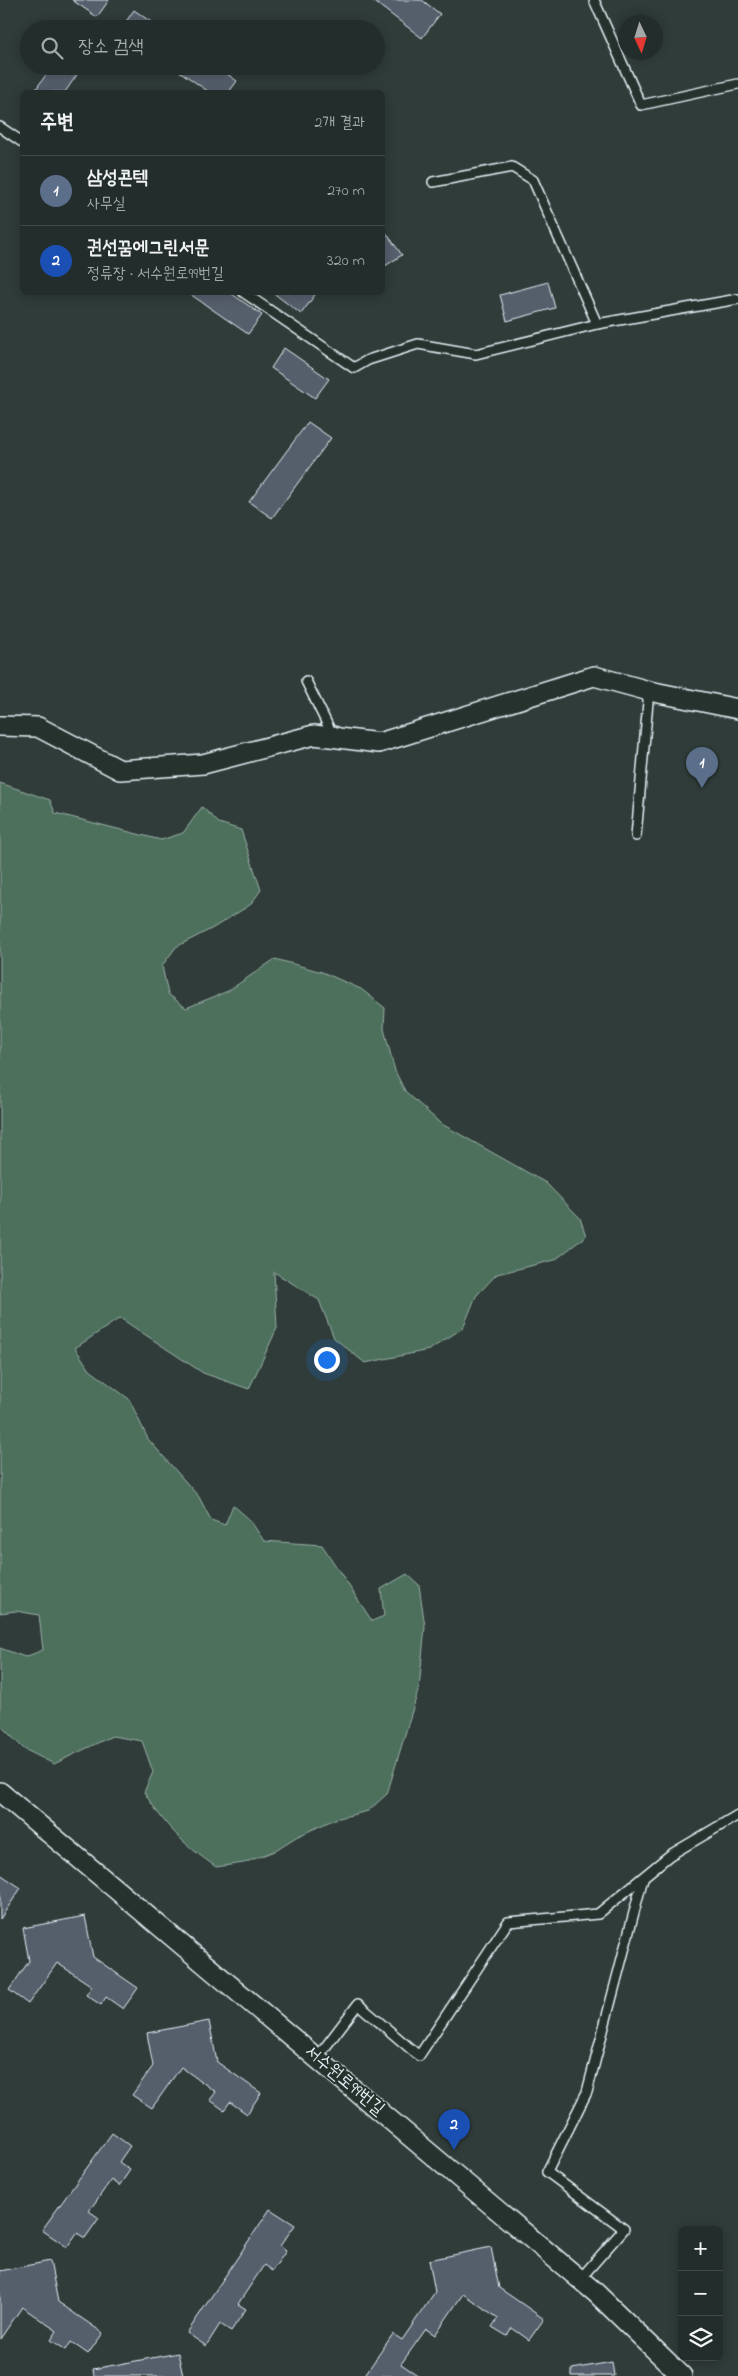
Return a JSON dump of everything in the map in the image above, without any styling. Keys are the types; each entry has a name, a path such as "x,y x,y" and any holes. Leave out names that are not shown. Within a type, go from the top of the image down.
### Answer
{"street":[{"path":"0,726 38,727 120,770 203,764 314,736 379,743 594,676 649,691 738,709"},
{"name":"서수원로99번길","path":"0,1792 580,2279 682,2376"}],"lane":[{"path":"594,0 641,105 738,84"},
{"path":"0,127 20,141"},
{"path":"433,182 512,168 533,180 597,324"},
{"path":"247,295 354,368 368,360 418,344 476,354 597,324 738,300"},
{"path":"306,681 330,730 379,743"},
{"path":"636,836 649,691"},
{"path":"316,2058 358,2004 419,2056 508,1922 598,1914 670,1855 738,1815"},
{"path":"580,2279 624,2229 547,2172 588,2092 643,1878"}],"green space":[{"path":"0,783 50,800 55,813 161,840 183,833 202,807 219,823 241,830 261,890 250,905 213,928 176,947 162,966 168,994 186,1008 228,991 275,959 322,972 361,989 385,1008 384,1029 395,1071 405,1091 440,1123 546,1183 580,1218 586,1236 555,1260 497,1274 476,1296 463,1328 429,1350 365,1363 334,1338 319,1300 274,1272 277,1328 249,1389 203,1373 120,1318 75,1348 90,1370 129,1399 148,1439 199,1497 211,1520 225,1525 233,1505 250,1520 264,1541 322,1545 372,1621 384,1616 381,1589 407,1574 419,1585 425,1627 419,1688 387,1794 368,1811 335,1819 296,1837 274,1851 244,1863 216,1867 184,1842 167,1825 144,1792 153,1772 142,1741 112,1736 54,1764 24,1749 0,1725 0,1648 25,1657 43,1650 39,1615 16,1611 0,1613"}],"building":[{"path":"72,0 109,0 97,17"},
{"path":"372,0 422,0 440,14 422,38"},
{"path":"134,10 148,20 127,20"},
{"path":"46,75 77,75 66,90 35,90"},
{"path":"185,75 229,75 237,81 230,90 206,90"},
{"path":"385,231 402,255 385,266"},
{"path":"548,282 555,308 507,321 500,295"},
{"path":"191,295 233,295 262,315 248,334"},
{"path":"276,295 315,295 301,314"},
{"path":"284,348 329,379 315,398 271,368"},
{"path":"308,422 331,438 272,518 249,502"},
{"path":"0,1874 21,1888 0,1919"},
{"path":"85,1916 93,1957 138,1988 123,2009 106,1997 101,2005 86,1995 92,1986 57,1963 28,2004 9,1990 29,1961 23,1928"},
{"path":"209,2021 217,2062 261,2093 247,2114 230,2102 224,2110 210,2100 216,2092 181,2067 152,2108 132,2095 153,2066 147,2033"},
{"path":"112,2133 130,2146 119,2162 130,2170 119,2186 111,2180 89,2211 99,2218 85,2238 77,2233 67,2247 42,2230"},
{"path":"270,2209 295,2225 280,2246 286,2251 272,2271 264,2265 238,2304 246,2309 231,2331 220,2324 206,2346 187,2333"},
{"path":"491,2247 499,2288 544,2319 529,2340 512,2328 507,2336 492,2327 498,2318 463,2294 435,2335 426,2329 401,2364 419,2376 364,2376 393,2334 402,2340 435,2292 429,2260"},
{"path":"50,2261 58,2302 103,2333 88,2354 71,2342 66,2350 51,2340 57,2331 22,2307 0,2339 0,2271"},
{"path":"178,2353 183,2376 94,2376 93,2369"},
{"path":"612,2362 614,2376 572,2376 572,2369"}],"place":[{"name":"삼성콘텍","path":"702,788"},
{"name":"권선꿈에그린서문","path":"454,2150"}]}
